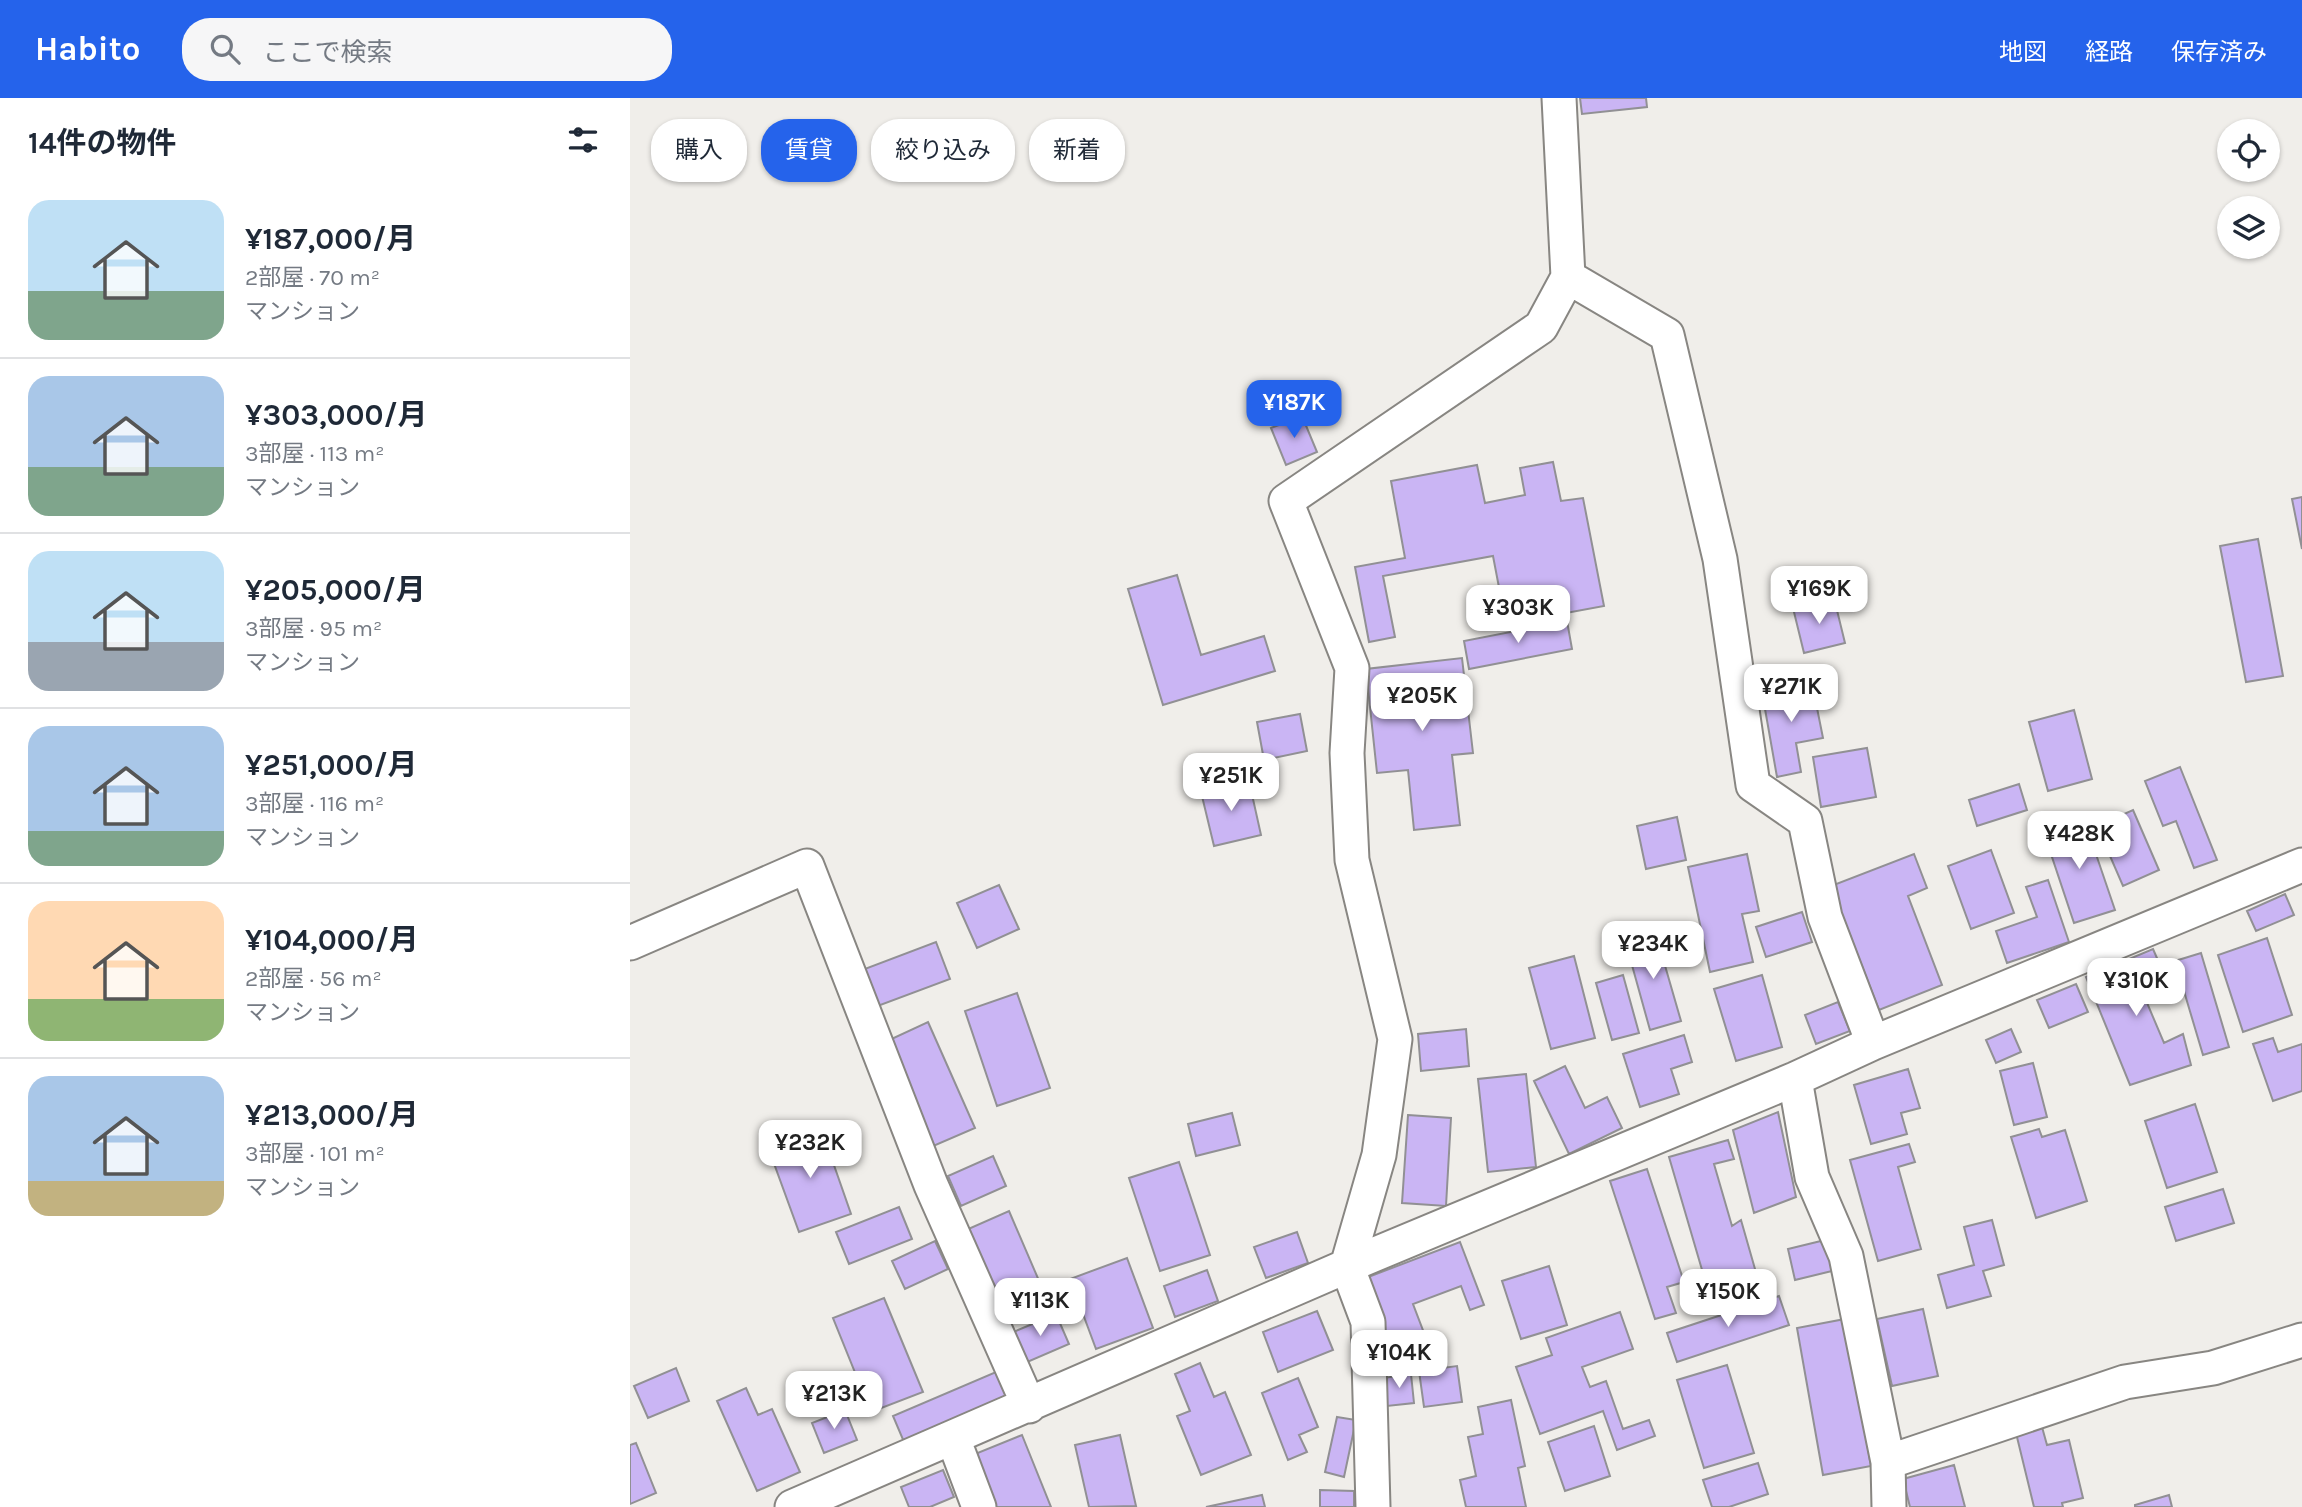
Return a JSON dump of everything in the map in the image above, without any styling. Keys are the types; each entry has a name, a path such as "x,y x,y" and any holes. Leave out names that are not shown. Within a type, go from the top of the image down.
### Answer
{"street":[{"path":"1373,1507 1367,1322 1347,1266 1379,1155 1395,1039 1352,860 1347,753 1352,668 1286,501 1541,327 1568,277 1559,98"},
{"path":"1568,277 1667,335 1720,559 1753,785 1805,821 1825,917 1873,1042"},
{"path":"792,1507 1347,1266 1795,1079 1873,1042 2302,865"},
{"path":"630,943 807,866 931,1185 1029,1406"},
{"path":"1795,1079 1812,1177 1846,1256 1888,1462 1889,1507"},
{"path":"1888,1462 2125,1382 2213,1368 2302,1340"},
{"path":"953,1438 979,1507"}],"building":[{"path":"1580,98 1646,98 1647,107 1582,114"},
{"path":"1302,416 1317,452 1286,465 1271,428"},
{"path":"1553,462 1561,501 1583,498 1604,606 1506,624 1493,556 1383,576 1395,637 1369,642 1355,567 1405,558 1391,481 1477,465 1485,503 1525,495 1520,468"},
{"path":"2302,497 2302,549 2292,499"},
{"path":"2258,539 2283,676 2246,682 2220,546"},
{"path":"1177,575 1201,655 1264,636 1275,671 1163,705 1128,589"},
{"path":"1834,598 1845,643 1804,653 1793,608"},
{"path":"1567,621 1572,649 1469,669 1464,641"},
{"path":"1462,658 1473,753 1452,755 1460,825 1414,830 1408,770 1377,773 1366,669"},
{"path":"1812,683 1823,738 1796,743 1801,772 1777,777 1762,692"},
{"path":"2074,710 2092,779 2048,791 2029,722"},
{"path":"1300,714 1307,751 1264,760 1257,722"},
{"path":"1867,748 1876,797 1821,807 1813,757"},
{"path":"2180,767 2217,860 2194,868 2176,821 2163,826 2145,781"},
{"path":"1249,781 1261,835 1214,846 1201,792"},
{"path":"2019,784 2027,810 1977,826 1969,800"},
{"path":"2133,810 2159,870 2123,886 2097,826"},
{"path":"1677,817 1686,860 1646,869 1637,826"},
{"path":"2084,819 2115,910 2074,923 2044,833"},
{"path":"1991,850 2014,913 1971,929 1948,866"},
{"path":"1747,854 1759,911 1742,914 1753,962 1710,972 1688,867"},
{"path":"1914,854 1927,888 1908,896 1942,985 1879,1010 1831,886"},
{"path":"2048,880 2069,942 2007,963 1996,931 2037,917 2026,887"},
{"path":"999,885 1019,929 977,948 957,903"},
{"path":"2285,894 2294,915 2256,931 2247,911"},
{"path":"1802,912 1812,942 1766,957 1756,927"},
{"path":"1655,931 1681,1021 1650,1030 1625,940"},
{"path":"2267,938 2292,1015 2243,1032 2218,955"},
{"path":"936,942 950,979 875,1007 862,970"},
{"path":"2153,949 2167,981 2142,991 2164,1043 2183,1034 2191,1065 2130,1085 2086,977"},
{"path":"2201,953 2229,1047 2203,1055 2175,961"},
{"path":"1574,956 1595,1038 1551,1049 1529,968"},
{"path":"1623,975 1639,1033 1612,1040 1596,983"},
{"path":"1762,975 1782,1047 1736,1061 1714,989"},
{"path":"2076,984 2088,1012 2049,1028 2037,1000"},
{"path":"1017,993 1050,1088 997,1106 965,1011"},
{"path":"1838,1002 1850,1031 1816,1044 1805,1015"},
{"path":"928,1022 975,1128 931,1147 885,1042"},
{"path":"1466,1029 1469,1066 1421,1071 1418,1034"},
{"path":"2011,1029 2021,1052 1996,1063 1986,1040"},
{"path":"1684,1035 1692,1062 1671,1069 1679,1094 1640,1107 1623,1054"},
{"path":"2273,1038 2278,1052 2302,1044 2302,1091 2273,1101 2253,1044"},
{"path":"2033,1063 2047,1117 2014,1125 2000,1071"},
{"path":"1565,1066 1585,1108 1607,1097 1622,1128 1569,1154 1534,1081"},
{"path":"1908,1069 1920,1108 1901,1113 1907,1134 1871,1144 1854,1085"},
{"path":"1526,1074 1536,1167 1488,1172 1478,1079"},
{"path":"2195,1104 2217,1172 2167,1188 2145,1121"},
{"path":"1778,1112 1796,1197 1754,1213 1733,1130"},
{"path":"1232,1113 1240,1145 1196,1156 1188,1124"},
{"path":"1408,1115 1451,1118 1446,1206 1402,1203"},
{"path":"821,1128 851,1214 799,1232 768,1147"},
{"path":"2039,1129 2042,1137 2065,1130 2087,1201 2036,1218 2011,1137"},
{"path":"1728,1140 1734,1159 1714,1164 1732,1226 1741,1220 1761,1290 1712,1304 1669,1157"},
{"path":"1909,1144 1915,1162 1898,1167 1921,1249 1878,1261 1850,1160"},
{"path":"993,1156 1006,1186 961,1206 948,1176"},
{"path":"1179,1162 1210,1255 1160,1271 1129,1178"},
{"path":"1647,1169 1684,1282 1667,1287 1676,1313 1655,1319 1610,1181"},
{"path":"2223,1189 2234,1223 2176,1241 2165,1207"},
{"path":"899,1207 912,1239 849,1264 836,1232"},
{"path":"1009,1211 1049,1304 1006,1322 966,1230"},
{"path":"1992,1220 2004,1265 1983,1271 1991,1296 1947,1308 1938,1275 1974,1265 1964,1227"},
{"path":"1297,1232 1308,1263 1266,1278 1254,1247"},
{"path":"1825,1240 1832,1271 1795,1280 1788,1249"},
{"path":"935,1241 948,1269 905,1289 892,1261"},
{"path":"1460,1242 1484,1305 1470,1310 1461,1286 1413,1304 1432,1354 1396,1368 1363,1279"},
{"path":"1127,1258 1153,1328 1096,1349 1070,1279"},
{"path":"1549,1266 1567,1325 1521,1339 1502,1281"},
{"path":"1207,1270 1218,1301 1175,1317 1164,1286"},
{"path":"1779,1296 1789,1325 1677,1362 1667,1333"},
{"path":"884,1298 923,1392 871,1412 833,1318"},
{"path":"1923,1309 1938,1376 1892,1386 1877,1319"},
{"path":"1317,1311 1333,1350 1278,1372 1263,1332"},
{"path":"1620,1312 1633,1349 1582,1367 1590,1387 1606,1381 1623,1429 1649,1420 1655,1436 1617,1450 1603,1411 1540,1434 1516,1367 1552,1355 1546,1338"},
{"path":"1056,1314 1069,1344 1025,1363 1011,1333"},
{"path":"1845,1319 1871,1466 1823,1475 1797,1328"},
{"path":"1200,1363 1214,1397 1225,1392 1251,1455 1201,1475 1177,1416 1190,1411 1175,1374"},
{"path":"1727,1365 1754,1453 1704,1468 1677,1380"},
{"path":"1457,1366 1462,1402 1424,1407 1419,1371"},
{"path":"676,1368 689,1401 648,1418 634,1386"},
{"path":"996,1372 1007,1398 904,1442 893,1416"},
{"path":"1411,1374 1414,1403 1387,1406 1383,1378"},
{"path":"1298,1378 1318,1427 1299,1435 1307,1452 1288,1460 1262,1393"},
{"path":"746,1388 758,1415 772,1409 800,1472 757,1491 717,1401"},
{"path":"1511,1400 1525,1466 1518,1468 1526,1507 1466,1507 1460,1480 1476,1476 1468,1437 1483,1434 1478,1407"},
{"path":"845,1410 857,1440 824,1453 812,1423"},
{"path":"1337,1417 1356,1420 1344,1477 1325,1472"},
{"path":"1594,1426 1610,1476 1565,1491 1548,1442"},
{"path":"2042,1427 2047,1445 2069,1440 2083,1498 2062,1503 2063,1507 2034,1507 2016,1433"},
{"path":"1022,1435 1051,1507 995,1507 975,1454"},
{"path":"1120,1435 1136,1506 1089,1507 1075,1445"},
{"path":"636,1443 656,1493 630,1504 630,1445"},
{"path":"1758,1463 1768,1494 1729,1507 1712,1507 1703,1480"},
{"path":"1954,1465 1965,1507 1910,1507 1903,1479"},
{"path":"943,1470 954,1497 930,1507 909,1507 901,1487"},
{"path":"1320,1490 1354,1491 1354,1507 1320,1507"},
{"path":"1262,1495 1265,1507 1206,1507"},
{"path":"2169,1495 2172,1507 2135,1507 2135,1505"}]}
